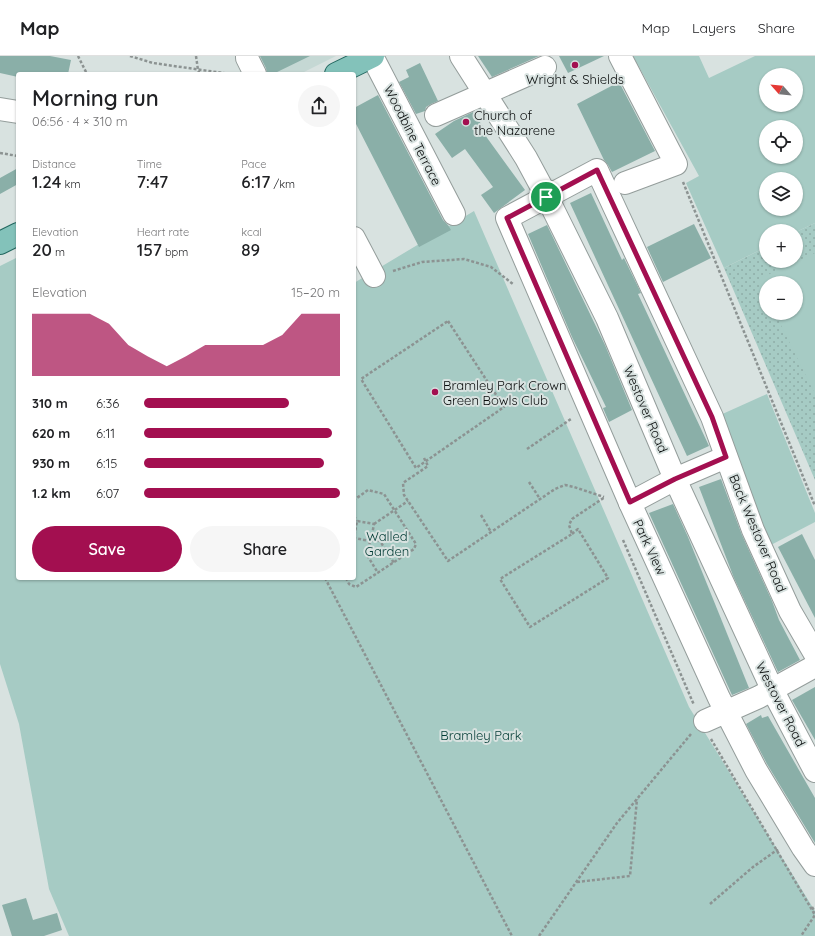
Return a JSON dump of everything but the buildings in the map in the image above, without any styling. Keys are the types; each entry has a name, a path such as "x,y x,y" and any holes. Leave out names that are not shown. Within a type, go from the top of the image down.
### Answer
{"main road":[{"path":"340,72 373,56"},
{"path":"0,243 16,235"}],"street":[{"path":"247,56 254,72"},
{"name":"Woodbine Terrace","path":"373,56 454,214"},
{"name":"Westover Road","path":"461,56 526,158 607,318 675,479 772,689 815,771"},
{"path":"620,56 676,164 625,183"},
{"path":"436,115 545,67"},
{"path":"0,109 16,112"},
{"name":"Back Westover Road","path":"546,197 597,170 712,417 753,530 790,610 815,654"},
{"name":"Park View","path":"546,197 507,218 630,502 718,698 756,770 803,848 815,865"},
{"path":"356,242 374,276"},
{"path":"630,502 675,479 726,457"},
{"path":"703,721 759,696 815,666"}],"path":[{"path":"78,56 86,72"},
{"path":"130,56 152,63 214,72"},
{"path":"196,56 198,70"},
{"path":"0,153 16,156"},
{"path":"676,164 815,506"},
{"path":"374,276 422,262 464,259 490,267 514,284"},
{"path":"448,321 504,408 426,462 416,468 361,379 448,321"},
{"path":"527,449 572,419 568,412"},
{"path":"424,458 428,466 403,483 404,495 448,561 555,489 565,486 574,487 605,497"},
{"path":"529,482 540,499"},
{"path":"347,580 349,584 356,587 414,549 416,544 384,494 368,490 356,499"},
{"path":"602,490 608,504"},
{"path":"572,534 569,525 572,519 605,497"},
{"path":"378,573 367,555 374,524 408,501"},
{"path":"481,515 491,532"},
{"path":"356,527 357,521 374,524"},
{"path":"578,530 608,578 530,627 500,579 572,534 578,530"},
{"path":"620,533 703,721 814,914 801,936"},
{"path":"356,538 380,541 394,563"},
{"path":"327,580 512,936"},
{"path":"539,936 617,823 703,721"},
{"path":"576,882 630,876 637,798"},
{"path":"710,904 753,867 776,850"},
{"path":"776,850 815,912"}],"shaded area":[{"path":"240,56 336,56 304,72 248,72"}],"green space":[{"path":"633,56 699,56 709,78 755,56 815,56 815,223 803,229 803,224 759,224 759,250 724,268 686,183 699,176"},
{"name":"Bramley Park","path":"474,211 689,707 815,911 815,936 69,936 49,889 19,724 0,664 0,266 16,258 16,580 356,580 356,282"},
{"path":"815,223 815,480 724,268 759,250 759,268 803,268 803,229"},
{"path":"815,253 815,394 778,320 803,320 803,276 765,276 783,268 803,268 803,259"},
{"path":"767,394 815,513 815,522 767,547 718,416"}],"place":[{"name":"Wright & Shields","path":"575,65"},
{"name":"Church of the Nazarene","path":"466,122"},
{"name":"Bramley Park Crown Green Bowls Club","path":"435,392"}],"route":[{"path":"597,170 712,417 726,457 675,479 630,502 507,218 546,197 597,170"}],"park label":[{"name":"Walled Garden","path":"387,544"}]}
